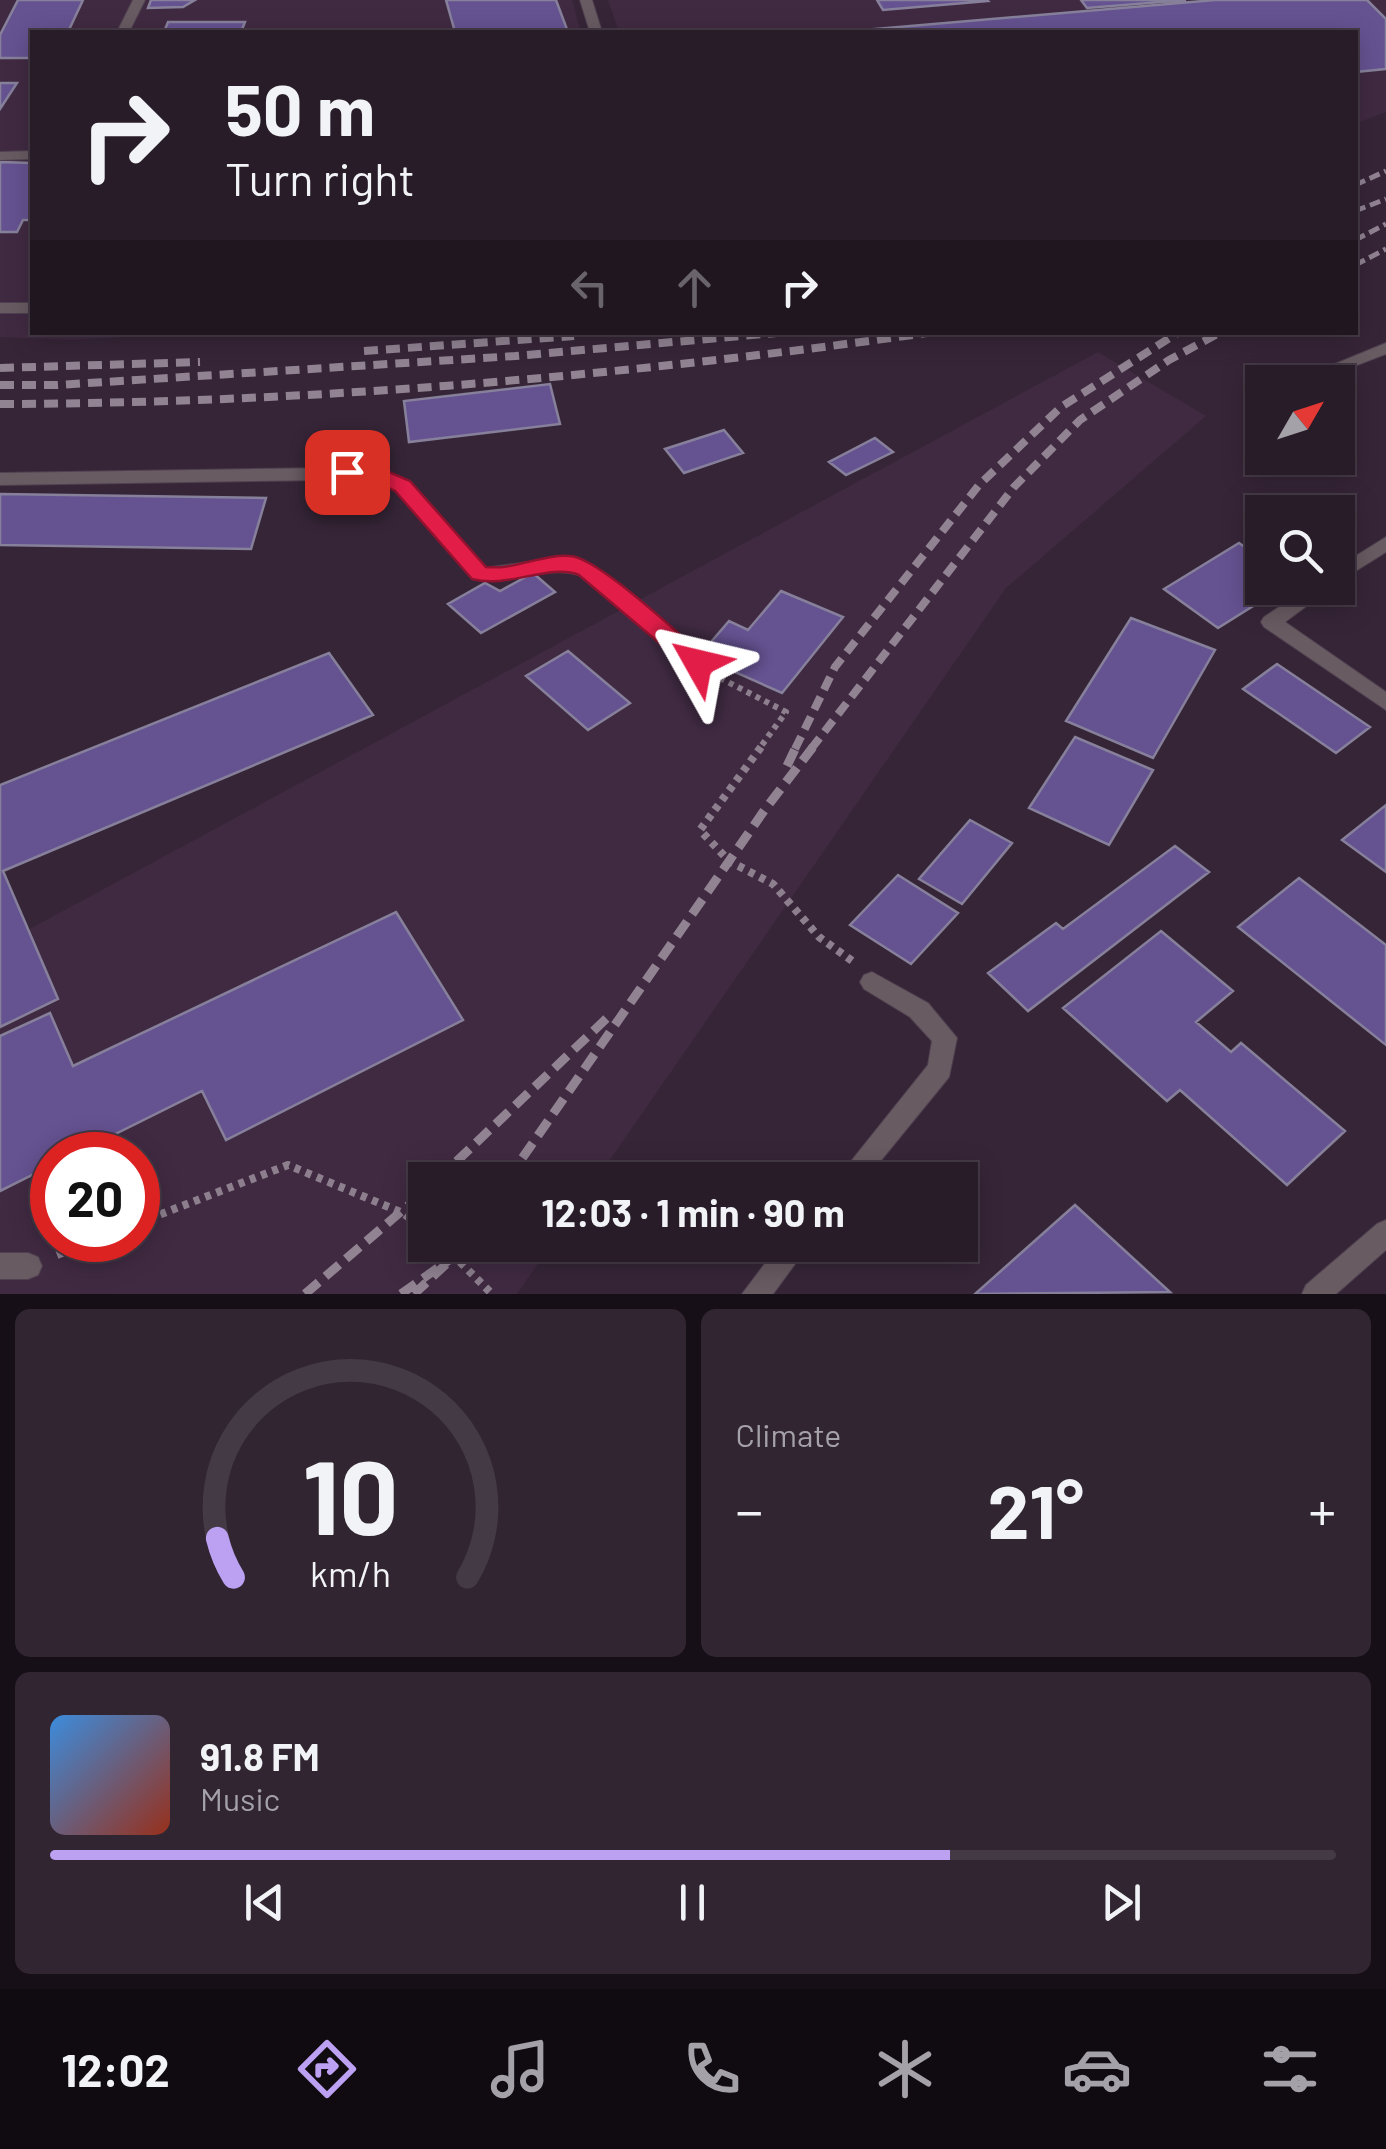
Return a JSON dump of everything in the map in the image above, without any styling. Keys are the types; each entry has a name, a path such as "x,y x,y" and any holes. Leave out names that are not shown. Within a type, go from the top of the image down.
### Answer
{"lane":[{"path":"124,30 139,0"},
{"path":"586,0 595,30"},
{"path":"0,156 30,155"},
{"path":"0,308 30,308"},
{"path":"1337,365 1386,348"},
{"path":"0,480 326,474 368,469 402,486 480,574 501,576 570,563 586,570 698,663"},
{"path":"1355,564 1386,542"},
{"path":"1296,605 1271,622 1386,702"},
{"path":"864,1162 940,1070 945,1038 918,1010 872,982"},
{"path":"1316,1294 1386,1233"},
{"path":"756,1294 782,1262"}],"path":[{"path":"730,686 786,712 700,830 729,861 773,884 819,937 857,964 872,982"},
{"path":"160,1215 288,1165 408,1216"},
{"path":"461,1262 492,1294"}],"shaded area":[{"path":"0,0 572,0 580,30 30,30 30,335 154,335 73,340 0,337"},
{"path":"608,0 1386,0 1386,112 1358,123 1358,30 618,30"},
{"path":"1098,352 1206,416 1006,588 608,1162 408,1162 408,1262 539,1262 517,1294 0,1294 0,945"}],"building":[{"path":"18,0 83,0 69,30 30,30 30,58 0,58 0,35"},
{"path":"151,0 195,0 183,7 148,8"},
{"path":"446,0 556,0 567,30 454,30"},
{"path":"877,0 987,0 988,1 883,10"},
{"path":"1081,0 1186,0 1087,8"},
{"path":"1215,0 1367,0 1386,19 1386,69 1358,72 1358,30 863,30"},
{"path":"168,22 245,22 242,30 165,30"},
{"path":"0,83 17,83 0,109"},
{"path":"0,162 30,163 30,220 23,220 17,232 0,232"},
{"path":"550,384 560,424 409,442 404,401"},
{"path":"724,430 743,453 684,473 665,449"},
{"path":"875,438 893,452 846,475 829,462"},
{"path":"0,494 266,498 251,549 0,545"},
{"path":"1239,543 1245,547 1245,605 1255,605 1218,628 1164,589"},
{"path":"533,573 555,592 481,633 448,604 485,583 500,591"},
{"path":"781,591 843,617 782,693 699,656 729,621 748,630"},
{"path":"1131,618 1215,650 1153,758 1066,721"},
{"path":"568,651 630,703 588,730 526,676"},
{"path":"329,653 373,715 3,871 58,999 0,1027 0,785"},
{"path":"1277,664 1370,727 1336,753 1243,689"},
{"path":"1075,737 1153,770 1109,845 1029,808"},
{"path":"1386,805 1386,872 1342,840"},
{"path":"970,820 1012,843 962,904 919,879"},
{"path":"1175,846 1209,872 1028,1011 988,973 1056,923 1063,929"},
{"path":"898,875 958,913 911,964 850,925"},
{"path":"1299,878 1386,945 1386,1045 1238,927"},
{"path":"396,912 463,1020 226,1140 202,1091 119,1132 30,1132 30,1176 0,1191 0,1036 50,1013 73,1066"},
{"path":"1161,931 1233,991 1196,1022 1231,1052 1241,1043 1345,1131 1287,1185 1180,1090 1167,1101 1063,1008"},
{"path":"1075,1205 1170,1292 975,1294"}],"railway":[{"path":"1358,184 1386,171"},
{"path":"1358,210 1386,199"},
{"path":"1358,238 1386,224"},
{"path":"1358,263 1386,249"},
{"path":"0,385 57,385 515,356 753,335"},
{"path":"0,404 235,399 468,384 701,362 912,335"},
{"path":"795,749 835,667 979,485 1061,407 1174,335"},
{"path":"811,749 1014,487 1080,420 1169,360 1215,335"},
{"path":"364,351 574,336"},
{"path":"0,368 200,362"},
{"path":"787,766 796,747"},
{"path":"520,1162 766,808 813,747"},
{"path":"456,1162 607,1018"},
{"path":"305,1294 408,1206"},
{"path":"401,1294 456,1255 414,1294"}],"route":[{"path":"347,472 368,469 402,486 480,574 501,576 548,564 570,563 586,570 698,663"}]}
